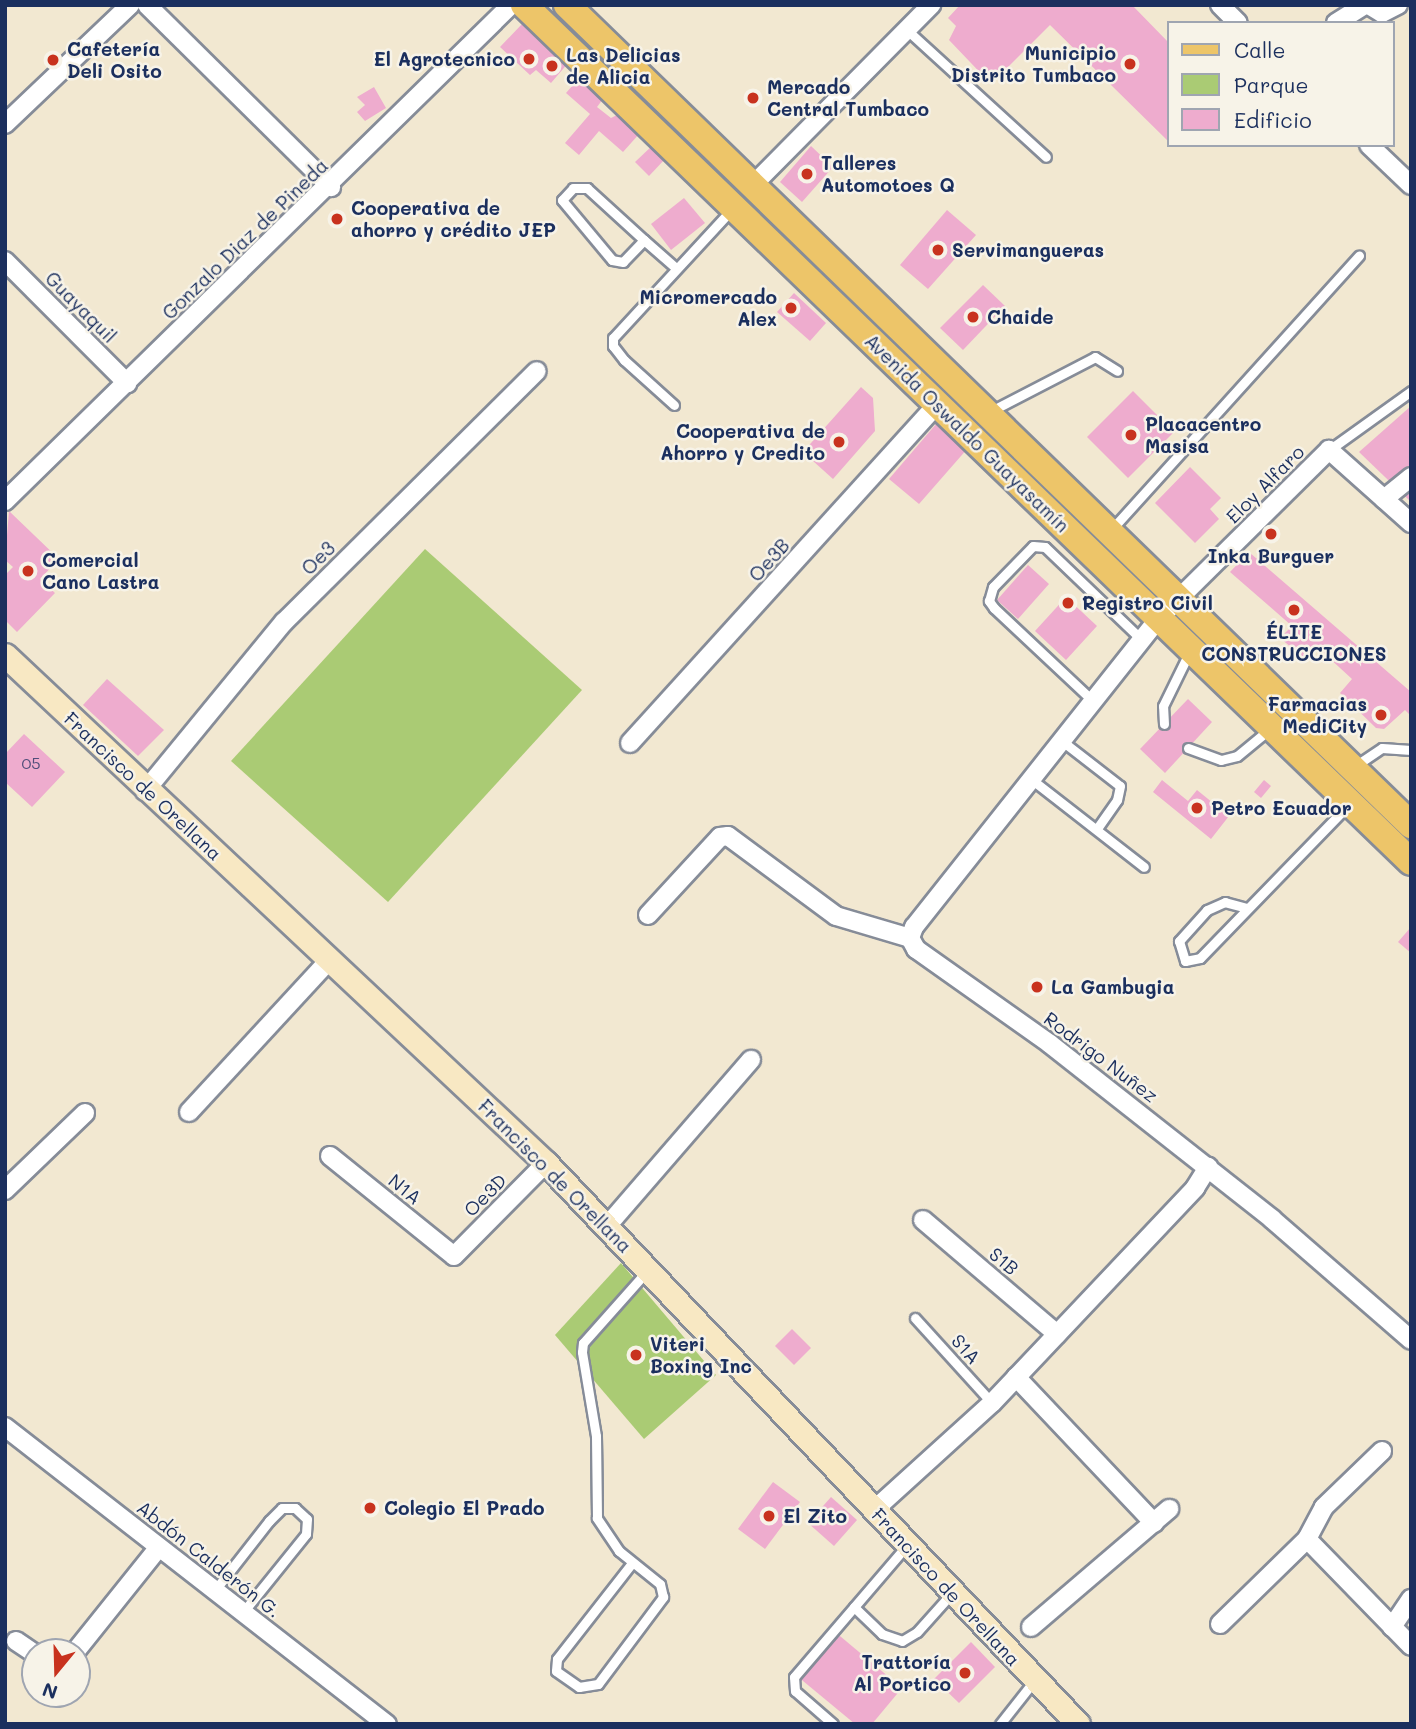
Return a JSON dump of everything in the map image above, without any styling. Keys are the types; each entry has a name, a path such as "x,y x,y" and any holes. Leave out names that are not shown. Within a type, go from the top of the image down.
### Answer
{"main road":[{"name":"Avenida Oswaldo Guayasamín","path":"524,5 1411,862"},
{"name":"Avenida Oswaldo Guayasamín","path":"567,5 752,186 990,412 1411,825"}],"street":[{"path":"5,124 130,5"},
{"path":"147,5 331,187"},
{"name":"Gonzalo Diaz de Pineda","path":"5,501 331,187 512,5"},
{"path":"752,186 931,5"},
{"path":"1220,5 1236,21"},
{"path":"1339,21 1367,5 1382,13 1398,5"},
{"path":"1370,147 1411,185"},
{"name":"Guayaquil","path":"5,261 127,383"},
{"name":"Oe3","path":"145,791 284,622 537,371"},
{"name":"Oe3B","path":"630,743 937,404"},
{"path":"1329,450 1411,523"},
{"name":"Eloy Alfaro","path":"1159,618 1329,450"},
{"path":"1384,499 1411,477"},
{"path":"648,915 720,837 728,836 836,916 910,938 914,927 1159,618"},
{"name":"Francisco de Orellana","path":"5,655 145,791 330,958 546,1163 951,1594 1078,1724"},
{"name":"Rodrigo Nuñez","path":"910,938 916,949 1050,1044 1208,1167 1411,1340"},
{"path":"189,1112 330,958"},
{"path":"607,1226 751,1060"},
{"path":"5,1190 85,1113"},
{"name":"N1A","path":"330,1156 454,1256"},
{"name":"Oe3D","path":"454,1256 546,1163"},
{"path":"874,1510 992,1403 1195,1188 1208,1167"},
{"name":"S1B","path":"923,1220 1057,1334"},
{"path":"1016,1377 1154,1523"},
{"name":"Abdón Calderón G.","path":"5,1427 387,1724"},
{"path":"1220,1624 1307,1539 1324,1507 1382,1451"},
{"path":"1031,1627 1169,1509"},
{"path":"1307,1539 1411,1646"},
{"path":"86,1638 159,1547"},
{"path":"1392,1627 1411,1599"},
{"path":"16,1641 21,1644"}],"lane":[{"path":"907,30 1046,158"},
{"path":"644,240 623,262 612,260 562,200 573,188 587,188 676,268"},
{"path":"674,405 613,345 617,331 735,206"},
{"path":"1111,530 1359,256"},
{"path":"990,412 1095,358 1117,371"},
{"name":"Eloy Alfaro","path":"1329,450 1411,391"},
{"path":"1093,701 993,608 989,601 993,587 1033,546 1045,547 1142,640"},
{"path":"1164,724 1163,706 1191,649"},
{"path":"1188,748 1221,760 1237,756 1271,727"},
{"path":"1062,741 1120,786 1117,800 1097,829"},
{"path":"1352,768 1382,748 1411,750"},
{"path":"1031,779 1144,867"},
{"path":"1247,908 1225,902 1194,922 1177,947 1185,961 1200,958 1350,803"},
{"path":"632,1563 557,1659 556,1671 579,1687 598,1684 660,1606 660,1584 632,1563 597,1518 596,1436 582,1352 583,1343 648,1269"},
{"name":"S1A","path":"915,1318 992,1403"},
{"path":"215,1590 269,1521 282,1508 295,1508 307,1519 306,1534 243,1612"},
{"path":"833,1724 795,1691 792,1683 906,1545"},
{"path":"854,1607 883,1634 902,1641 917,1632 951,1594"},
{"path":"1000,1724 1034,1681"}],"green space":[{"path":"425,549 582,690 388,902 231,761"},
{"name":"Viteri Boxing Inc","path":"621,1263 716,1375 644,1439 555,1335"}],"building":[{"name":"Municipio Distrito Tumbaco","path":"960,5 1132,5 1168,42 1168,141 1050,25 991,84 949,40 956,26 948,18"},
{"name":"El Agrotecnico","path":"522,24 569,62 551,83 536,70 530,75 500,47"},
{"path":"580,77 603,99 597,107 611,118 619,114 640,133 623,152 599,131 579,155 565,143 590,114 566,93"},
{"path":"374,87 386,108 365,121 357,112 365,105 357,97"},
{"path":"653,145 666,158 649,176 635,162"},
{"name":"Talleres Automotoes Q","path":"811,146 833,167 802,202 780,182"},
{"path":"684,198 705,223 671,250 651,224"},
{"name":"Servimangueras","path":"947,210 976,235 928,289 900,265"},
{"name":"Chaide","path":"983,285 1005,306 963,350 940,328"},
{"path":"794,293 826,323 810,341 777,312"},
{"name":"Cooperativa de Ahorro y Credito","path":"861,387 873,398 875,431 833,479 803,452"},
{"name":"Placacentro Masisa","path":"1133,391 1174,432 1128,478 1087,437"},
{"path":"1411,406 1411,502 1359,452"},
{"path":"937,423 968,448 919,504 889,479"},
{"path":"1190,467 1221,498 1210,509 1219,519 1195,543 1155,503"},
{"name":"Comercial Cano Lastra","path":"9,511 59,559 40,579 55,593 17,632 5,620 5,575 13,567 5,560"},
{"path":"1249,552 1411,692 1411,716 1405,710 1384,729 1376,728 1340,693 1352,679 1315,645 1304,658 1280,638 1292,626 1230,572"},
{"path":"1028,565 1049,584 1018,619 997,600"},
{"path":"1066,597 1097,626 1066,660 1035,631"},
{"path":"107,679 164,730 138,756 83,705"},
{"name":"Petro Ecuador","path":"1188,699 1212,722 1165,773 1140,749"},
{"path":"24,734 65,772 32,807 5,782 5,754"},
{"name":"Petro Ecuador","path":"1162,780 1188,801 1197,790 1229,816 1211,839 1153,792"},
{"path":"1264,780 1271,786 1261,798 1254,792"},
{"path":"1411,927 1411,953 1398,942"},
{"path":"792,1329 811,1348 794,1365 775,1346"},
{"name":"El Zito","path":"773,1482 800,1502 765,1549 738,1529"},
{"path":"831,1497 857,1520 834,1546 808,1523"},
{"path":"834,1631 902,1688 872,1724 855,1724 797,1676"},
{"name":"Trattoría Al Portico","path":"971,1642 995,1667 959,1703 934,1679"}],"place":[{"name":"El Agrotecnico","path":"529,59"},
{"name":"Cafetería Deli Osito","path":"53,60"},
{"name":"Municipio Distrito Tumbaco","path":"1130,64"},
{"name":"Las Delicias de Alicia","path":"552,66"},
{"name":"Mercado Central Tumbaco","path":"753,98"},
{"name":"Talleres Automotoes Q","path":"807,174"},
{"name":"Cooperativa de ahorro y crédito JEP","path":"337,219"},
{"name":"Servimangueras","path":"938,250"},
{"name":"Micromercado Alex","path":"791,308"},
{"name":"Chaide","path":"973,317"},
{"name":"Placacentro Masisa","path":"1131,435"},
{"name":"Cooperativa de Ahorro y Credito","path":"839,442"},
{"name":"Inka Burguer","path":"1271,534"},
{"name":"Comercial Cano Lastra","path":"28,571"},
{"name":"Registro Civil","path":"1068,603"},
{"name":"ÉLITE CONSTRUCCIONES","path":"1294,610"},
{"name":"Farmacias MediCity","path":"1381,715"},
{"name":"Petro Ecuador","path":"1197,808"},
{"name":"La Gambugia","path":"1037,987"},
{"name":"Viteri Boxing Inc","path":"636,1355"},
{"name":"Colegio El Prado","path":"370,1508"},
{"name":"El Zito","path":"769,1516"},
{"name":"Trattoría Al Portico","path":"965,1673"}]}
